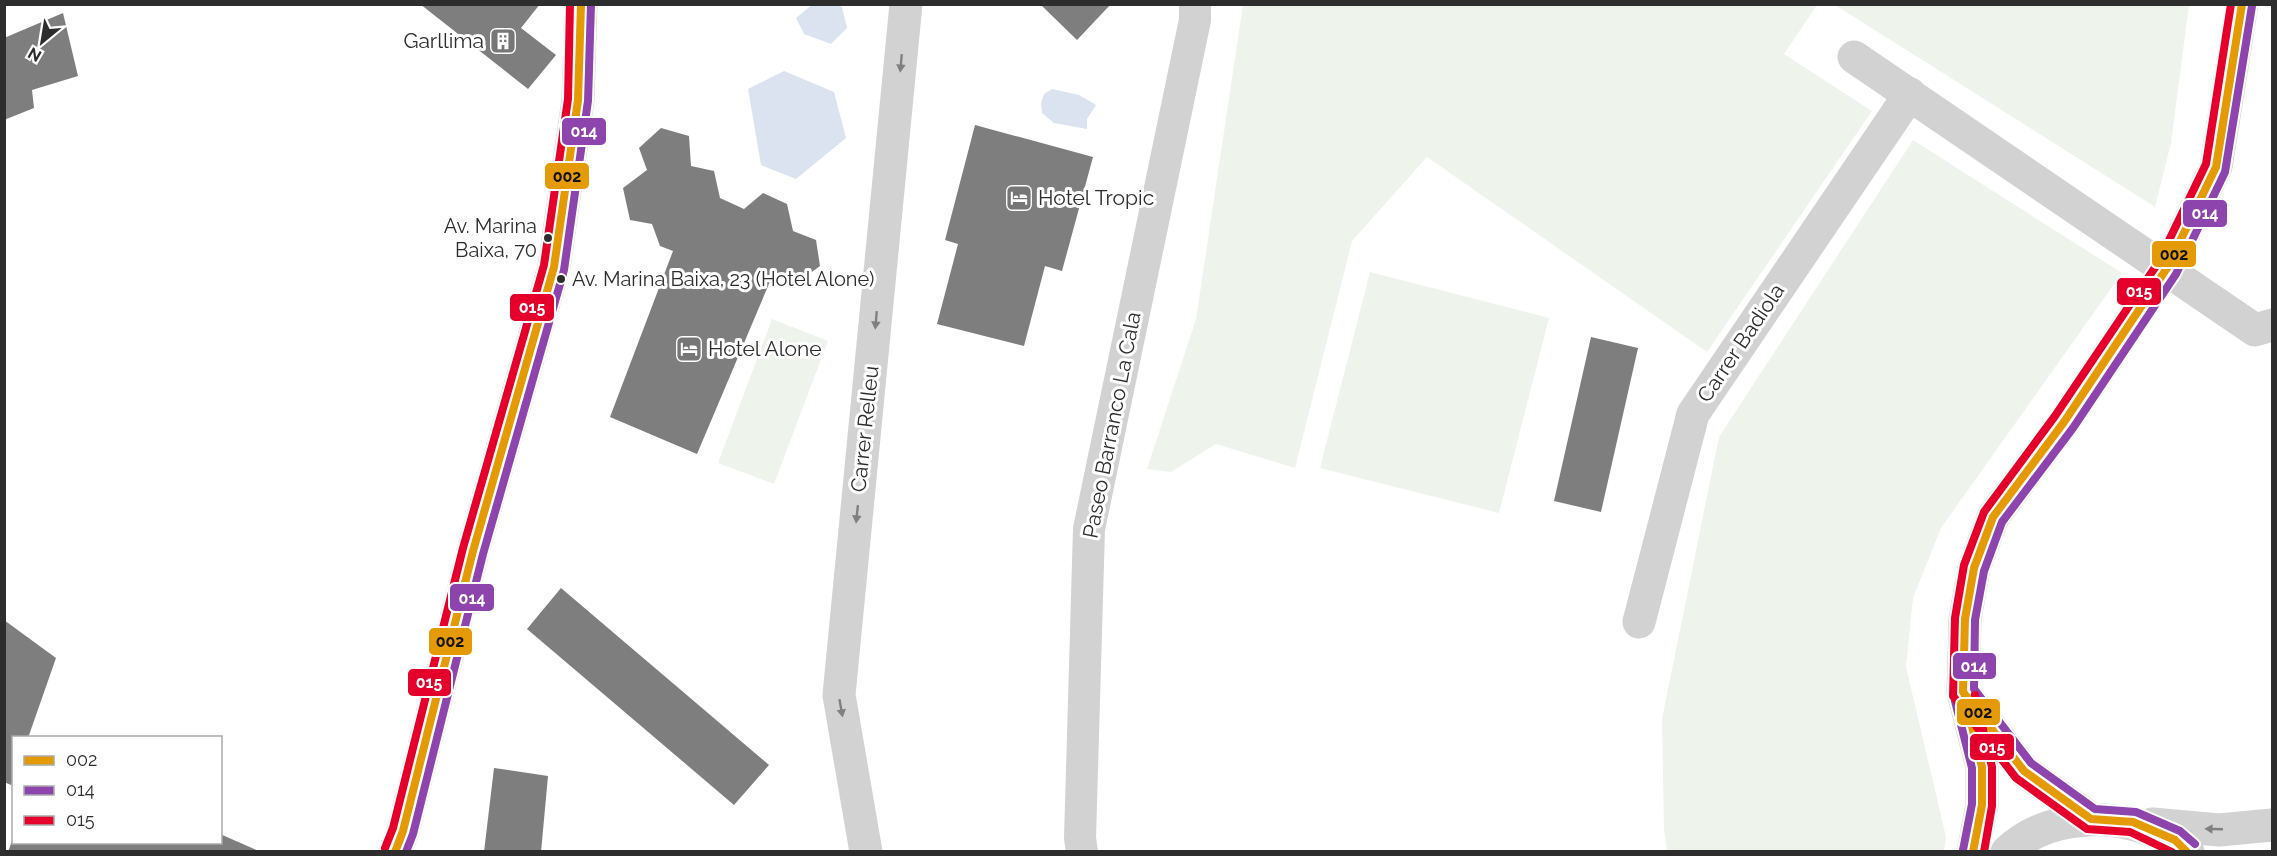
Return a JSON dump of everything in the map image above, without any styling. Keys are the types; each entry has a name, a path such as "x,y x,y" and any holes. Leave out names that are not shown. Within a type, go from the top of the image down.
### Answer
{"street":[{"path":"401,845 473,551 554,267 578,100 581,4"},
{"name":"Carrer Relleu","path":"866,852 839,694 906,4"},
{"name":"Paseo Barranco La Cala","path":"1083,852 1080,838 1089,530 1195,20 1195,4"},
{"path":"1973,852 1982,806 1982,766 1963,692 1967,609 1974,568 1993,517 2064,422 2167,268 2216,167 2242,4"},
{"path":"1854,57 2255,330 2272,325"},
{"name":"Carrer Badiola","path":"1639,622 1692,414 1910,94"},
{"path":"1963,692 2024,771 2091,819"},
{"path":"2007,852 2013,845 2050,826 2091,819 2219,830 2272,825"},
{"path":"2133,822 2175,840 2188,852"}],"shaded area":[{"path":"812,5 842,7 847,28 831,44 804,34 796,18"},
{"path":"1243,5 1817,5 1784,54 1872,111 1707,352 1427,157 1352,241 1295,468 1216,444 1171,472 1147,469 1196,319"},
{"path":"1835,5 2189,5 2171,143 2155,207"},
{"path":"784,71 834,92 846,138 796,179 761,165 748,89"},
{"path":"1052,89 1079,95 1096,105 1087,119 1087,129 1054,123 1042,113 1041,103 1044,94"},
{"path":"1913,140 2122,273 1941,528 1913,598 1906,667 1946,837 1944,851 1667,851 1664,829 1662,719 1719,437"},
{"path":"1370,272 1549,318 1499,513 1320,468"},
{"path":"772,319 828,341 774,484 718,463"}],"building":[{"name":"Garllima","path":"420,4 540,4 521,28 556,55 528,89"},
{"path":"1040,4 1111,4 1077,40"},
{"path":"63,13 78,76 32,90 34,108 4,120 4,38"},
{"name":"Hotel Tropic","path":"975,125 1093,157 1062,271 1045,266 1024,346 937,324 958,244 945,240"},
{"name":"Hotel Alone","path":"661,128 689,136 691,166 714,171 720,198 744,209 763,193 787,204 793,231 816,240 820,266 801,280 774,272 697,454 610,417 673,251 660,246 652,224 630,220 623,188 647,170 639,148"},
{"path":"1591,337 1638,348 1601,512 1554,501"},
{"path":"561,588 769,765 734,805 527,629"},
{"path":"4,620 56,658 29,736 12,736 12,783 11,785 4,782"},
{"path":"494,768 548,776 541,852 484,852"},
{"path":"222,835 261,852 8,852 12,841 12,844 222,844"}],"transit line":[{"name":"015","path":"385,848 393,828 463,548 544,265 568,99 570,4"},
{"name":"002","path":"395,852 403,831 473,551 554,267 578,100 581,4"},
{"name":"014","path":"406,852 413,834 483,554 564,270 588,101 591,4"},
{"name":"015","path":"2172,852 2130,832 2087,829 2016,778 1953,696 1955,618 1964,565 1984,512 2055,416 2158,263 2206,164 2231,4"},
{"name":"002","path":"2187,852 2175,840 2133,822 2091,819 2024,771 1963,692 1965,619 1974,568 1993,517 2064,422 2167,268 2216,167 2242,4"},
{"name":"014","path":"2195,844 2180,831 2136,812 2095,809 2031,763 1974,689 1975,620 1984,571 2002,522 2073,428 2176,274 2225,172 2252,6"},
{"name":"015","path":"1975,695 1992,767 1992,806 1984,852"},
{"name":"002","path":"1965,698 1982,767 1982,805 1973,852"},
{"name":"014","path":"1955,701 1972,768 1972,804 1963,850"}],"place":[{"name":"Garllima","path":"503,41"},
{"name":"Hotel Tropic","path":"1019,198"},
{"name":"Av. Marina Baixa, 70","path":"548,238"},
{"name":"Av. Marina Baixa, 23 (Hotel Alone)","path":"561,279"},
{"name":"Hotel Alone","path":"689,349"}]}
